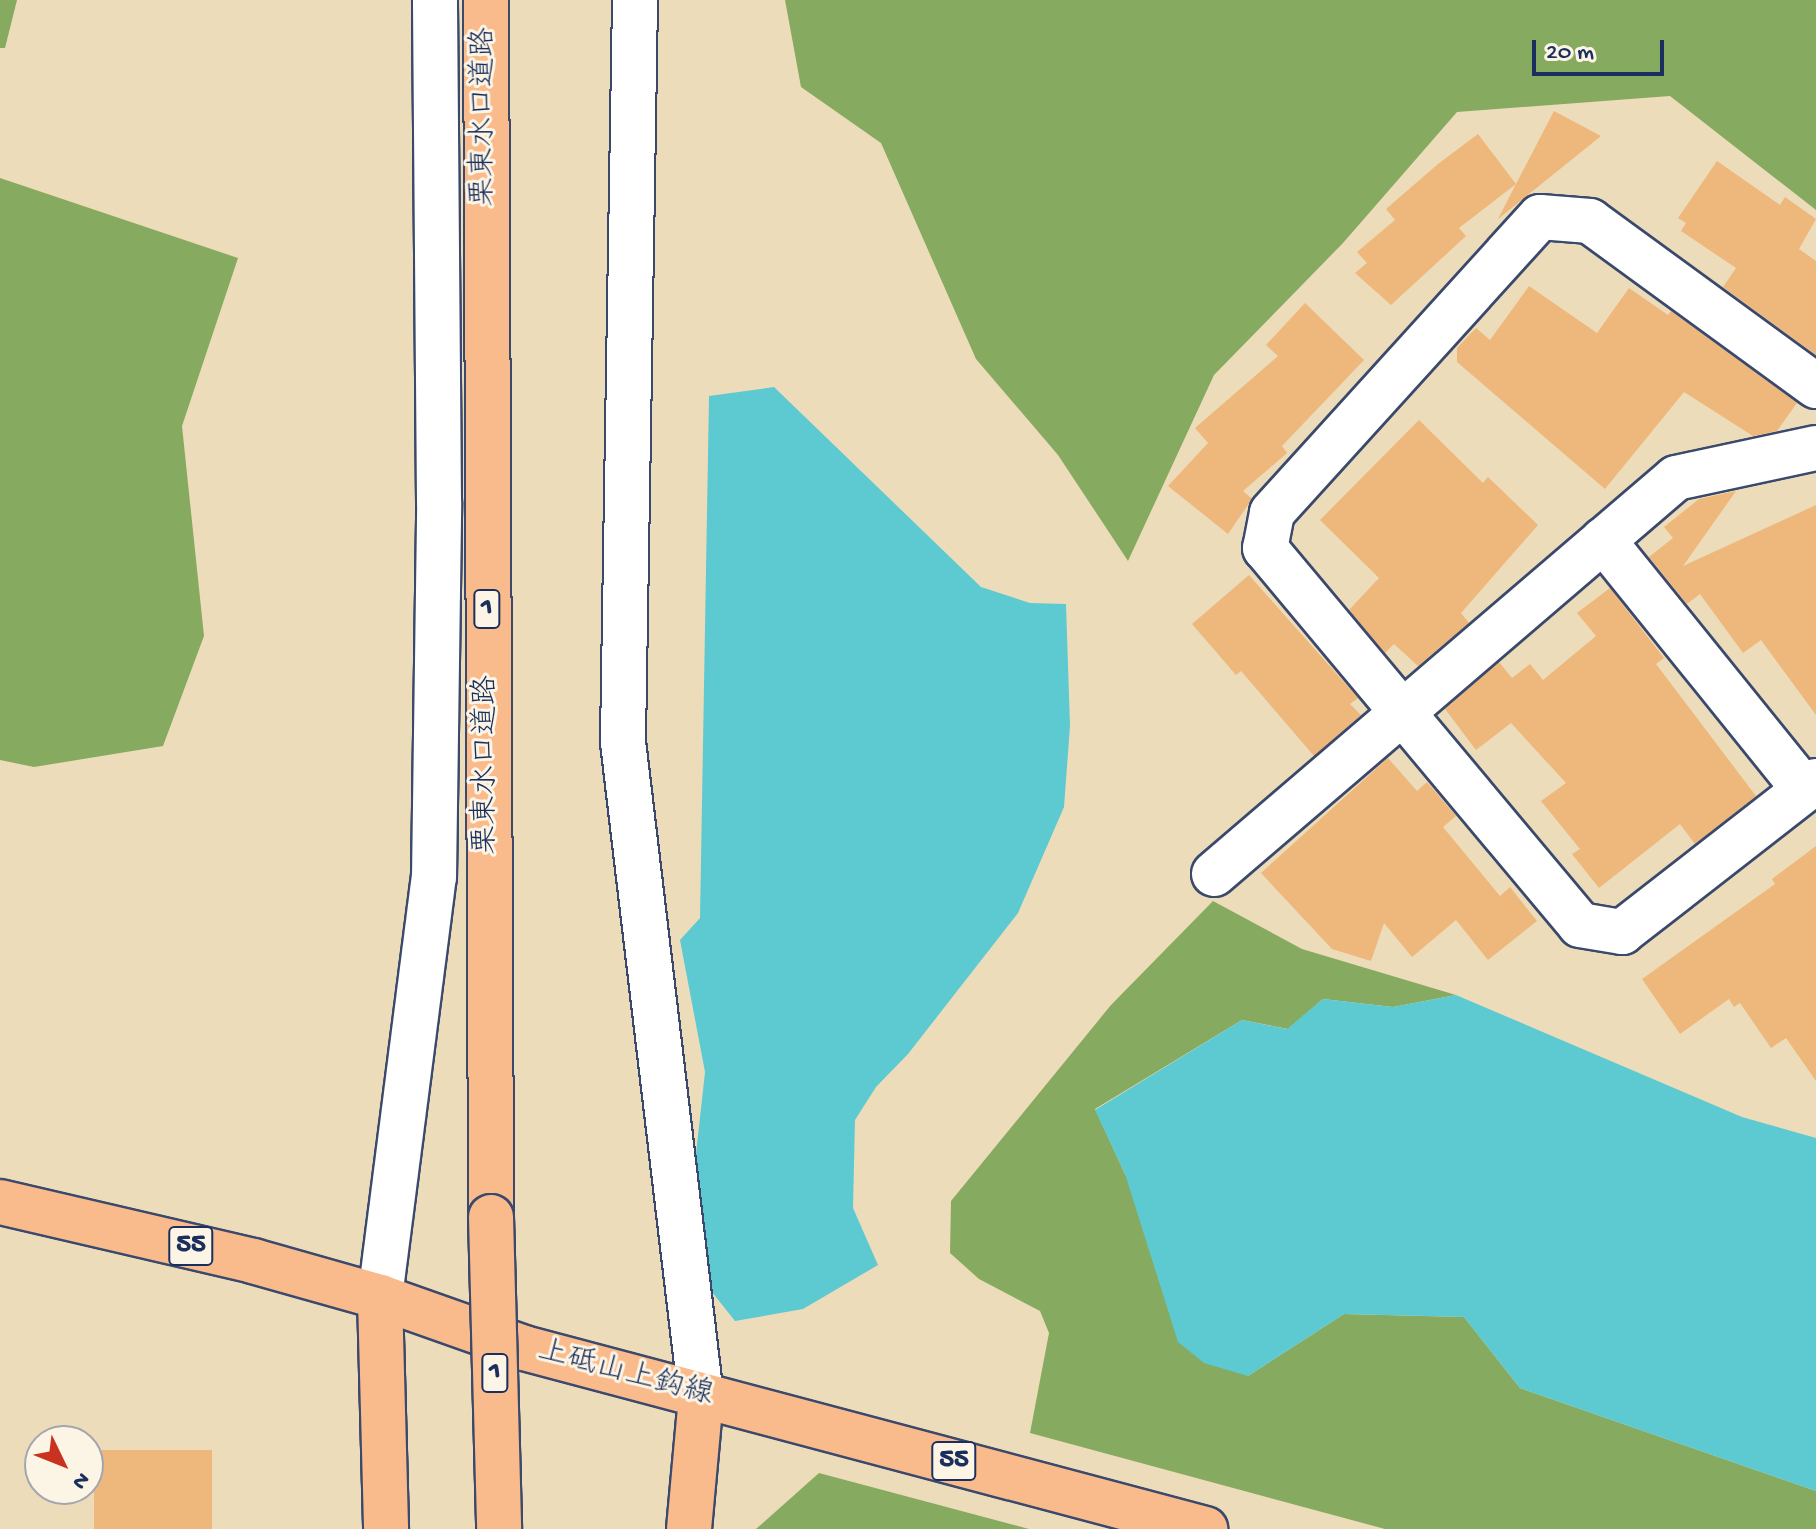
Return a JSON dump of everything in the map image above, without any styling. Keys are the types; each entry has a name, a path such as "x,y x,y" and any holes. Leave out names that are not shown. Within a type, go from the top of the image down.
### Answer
{"main road":[{"name":"栗東水口道路","path":"486,0 491,1217 499,1529"},
{"name":"上砥山上鈎線","path":"0,1202 93,1221 380,1297 524,1348 1205,1529"},
{"path":"380,1297 386,1529"},
{"path":"689,1529 701,1397"}],"street":[{"path":"380,1297 434,877 439,502 435,0"},
{"path":"635,0 623,742 701,1397"},
{"path":"1603,540 1810,786 1622,932 1580,925 1400,711 1265,548 1272,513 1540,217 1590,221 1816,386"},
{"path":"1214,874 1400,711 1676,478 1816,448"}],"green space":[{"path":"0,0 17,0 5,48 0,48"},
{"path":"785,0 1816,0 1816,210 1670,96 1457,112 1343,243 1214,375 1128,561 1058,455 976,359 881,143 801,87"},
{"path":"0,178 238,258 182,426 204,636 163,746 34,767 0,760"},
{"path":"1213,901 1302,949 1456,995 1393,1007 1323,999 1288,1029 1242,1020 1095,1109 1125,1174 1248,1376 1344,1314 1464,1317 1520,1388 1816,1491 1816,1529 1385,1529 1030,1433 1049,1333 1040,1311 979,1279 950,1253 951,1201 1111,1005"},
{"path":"819,1473 1029,1529 756,1529"}],"water":[{"path":"774,387 981,587 1030,603 1066,604 1070,726 1064,807 1018,913 908,1054 876,1087 855,1120 853,1208 878,1265 803,1309 735,1321 708,1287 694,1172 705,1072 680,940 700,918 709,396"},
{"path":"1456,995 1742,1117 1816,1138 1816,1491 1520,1388 1464,1317 1344,1314 1248,1376 1204,1363 1178,1342 1125,1174 1095,1110 1242,1020 1287,1029 1323,999 1393,1007"}],"building":[{"path":"1554,111 1601,136 1498,219"},
{"path":"1478,134 1516,184 1459,228 1466,236 1391,305 1355,273 1367,263 1357,252 1395,220 1386,209"},
{"path":"1717,161 1780,205 1785,197 1816,219 1799,249 1816,261 1816,355 1723,287 1736,268 1681,231 1686,223 1678,218"},
{"path":"1529,286 1597,333 1629,288 1668,315 1671,311 1797,403 1777,431 1753,436 1684,392 1605,489 1457,362 1457,348 1476,328 1490,340"},
{"path":"1305,303 1364,360 1282,446 1287,453 1243,491 1252,499 1228,534 1168,486 1208,443 1195,428 1278,356 1266,345"},
{"path":"1419,420 1483,483 1488,477 1538,525 1461,613 1469,623 1418,666 1394,644 1385,653 1349,610 1379,578 1320,520"},
{"path":"1736,491 1683,566 1816,505 1816,715 1761,640 1743,653 1700,594 1687,604 1649,557 1673,538 1664,527 1699,499"},
{"path":"1249,575 1358,698 1350,704 1361,715 1314,756 1241,671 1236,675 1192,624"},
{"path":"1610,588 1664,658 1656,664 1756,796 1695,844 1680,824 1599,888 1572,854 1580,849 1541,801 1566,783 1511,723 1476,750 1445,709 1499,662 1512,678 1530,664 1543,680 1596,636 1577,613"},
{"path":"1388,758 1417,791 1427,782 1456,816 1443,827 1500,896 1510,887 1537,921 1488,960 1456,920 1412,957 1384,923 1371,961 1332,949 1261,873"},
{"path":"1816,846 1816,1081 1786,1038 1771,1048 1740,1003 1734,1007 1729,999 1680,1034 1642,979 1775,884 1772,879"},
{"path":"104,1450 212,1450 212,1529 94,1529 94,1505 104,1505"}]}
